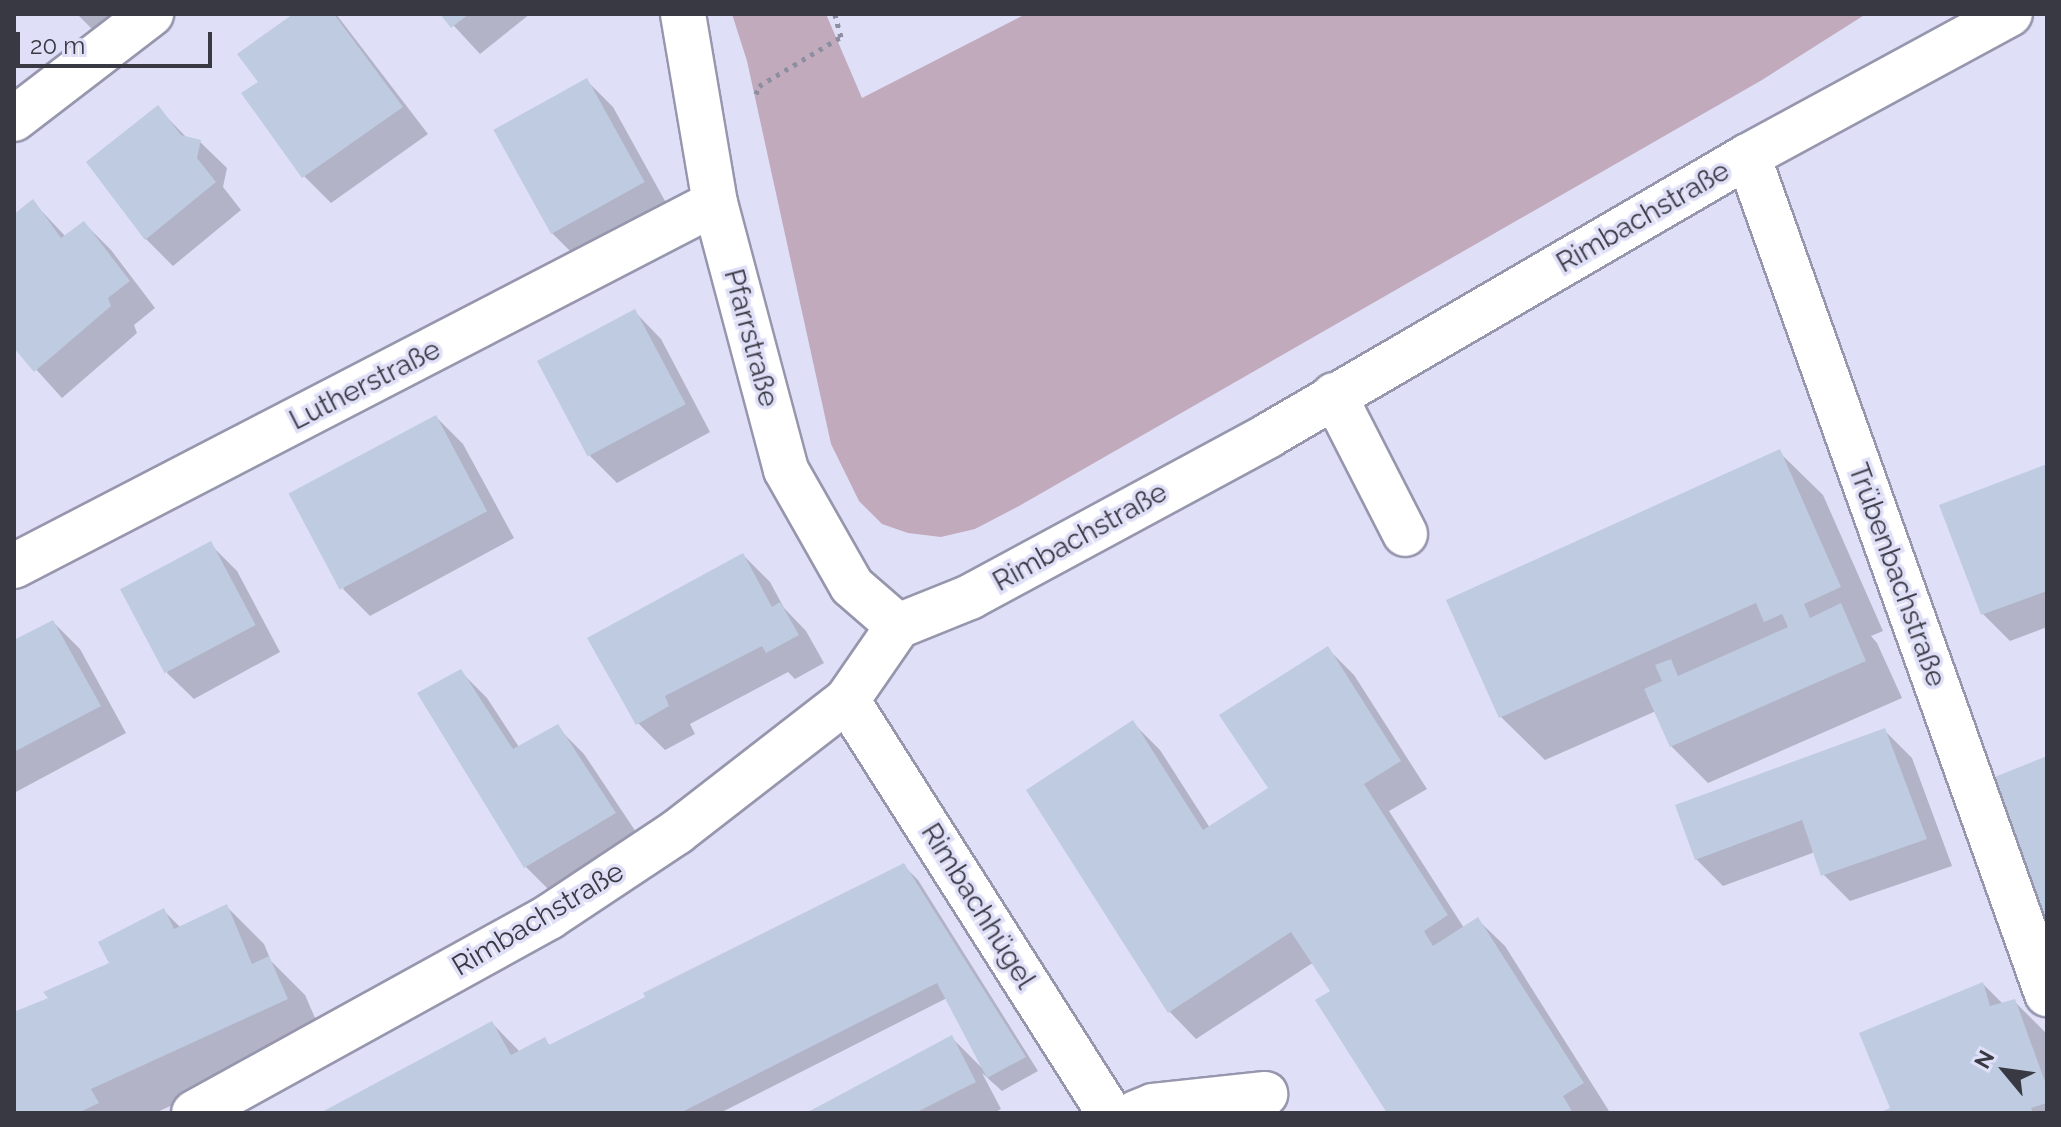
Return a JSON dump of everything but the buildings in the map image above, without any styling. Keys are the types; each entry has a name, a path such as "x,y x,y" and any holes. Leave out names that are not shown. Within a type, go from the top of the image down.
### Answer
{"street":[{"path":"14,119 151,14"},
{"name":"Pfarrstraße","path":"683,14 715,203 786,470 852,586 898,626"},
{"name":"Rimbachstraße","path":"194,1113 549,917 677,832 847,700 898,626 970,597 1269,435 1748,156 2010,14"},
{"name":"Trübenbachstraße","path":"1748,156 2047,994"},
{"name":"Lutherstraße","path":"14,566 715,203"},
{"path":"1334,395 1405,534"},
{"name":"Rimbachhügel","path":"847,700 1109,1113"},
{"path":"1136,1113 1153,1106 1265,1094"}],"path":[{"path":"753,101 759,86 841,37 835,14"}],"shaded area":[{"path":"732,14 826,14 862,98 1026,14 1866,14 1762,80 1019,506 975,529 941,537 908,533 882,524 859,501 831,444 747,61"}]}
